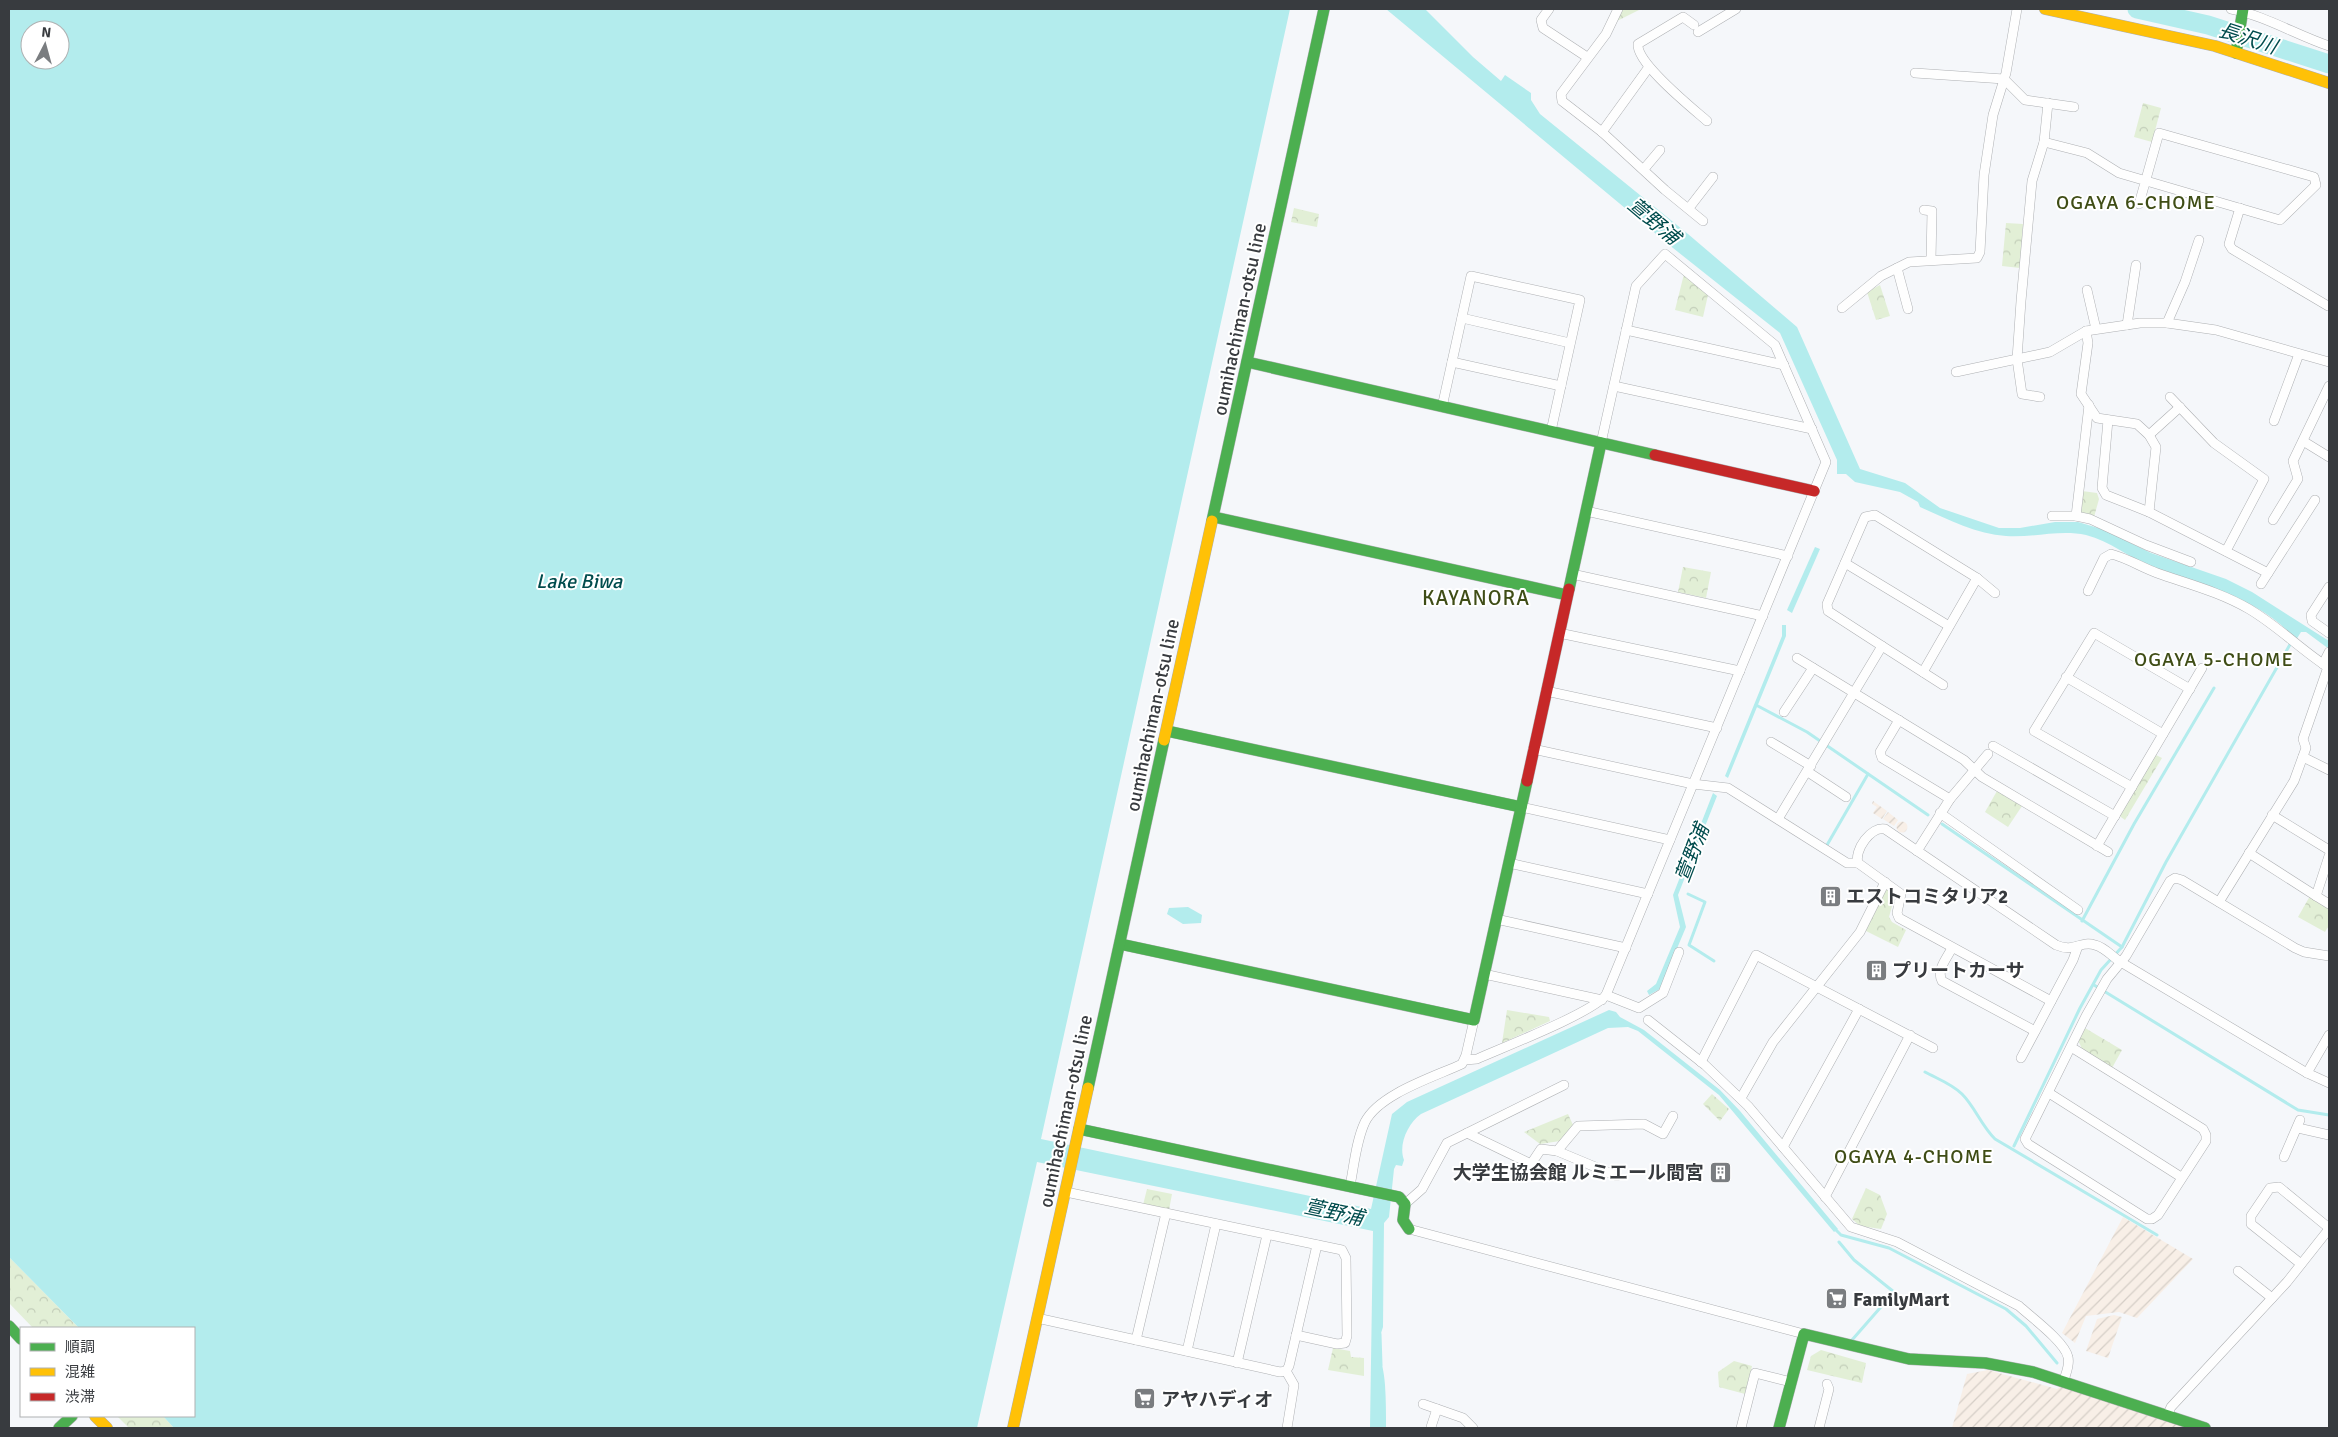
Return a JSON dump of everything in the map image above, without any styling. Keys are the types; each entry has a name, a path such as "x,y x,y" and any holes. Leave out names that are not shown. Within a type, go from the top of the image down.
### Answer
{"street":[{"name":"oumihachiman-otsu line","path":"1013,1428 1324,9"},
{"path":"1549,9 1541,20 1543,28 1587,57"},
{"path":"1618,9 1606,34 1561,94 1562,101 1602,132 1703,220"},
{"path":"1707,121 1649,67 1637,49 1638,44 1683,17 1696,28 1736,9"},
{"path":"1842,308 1881,276 1909,262 1976,258 1980,252 1984,176 1992,115 2004,79 2016,9"},
{"path":"2046,9 2236,49 2329,83"},
{"path":"2231,9 2267,19 2304,38 2329,46"},
{"path":"2236,49 2243,12"},
{"path":"1602,132 1649,67"},
{"path":"1915,73 2004,79 2025,100 2074,106"},
{"path":"2040,398 2022,394 2017,360 2032,181 2044,142 2048,104"},
{"path":"2044,142 2087,153 2119,173 2145,181 2280,220 2316,185 2314,177 2159,133 2145,181 2138,204"},
{"path":"1644,169 1660,150"},
{"path":"1688,208 1712,177"},
{"path":"2240,208 2229,244 2232,249 2328,306"},
{"path":"1924,210 1932,211 1931,260"},
{"path":"2167,322 2185,282 2199,240"},
{"path":"1350,1186 1364,1123 1377,1105 1462,1064 1465,1060 1636,286 1665,254 1775,345 1826,462 1604,998 1478,1058 1465,1060"},
{"path":"2127,325 2136,265"},
{"path":"1897,268 1908,309"},
{"path":"1442,407 1471,276 1571,298 1580,300 1551,431"},
{"path":"2087,290 2096,329"},
{"path":"1462,318 1570,343"},
{"path":"1956,372 2050,352 2086,331 2167,322 2216,330 2329,362"},
{"path":"1626,330 1784,365"},
{"path":"2086,331 2088,343 2081,394 2097,418 2137,424 2149,435 2156,447 2149,512"},
{"path":"2274,421 2299,354"},
{"path":"1247,362 1814,491"},
{"path":"1452,362 1561,386"},
{"path":"1614,386 1812,429"},
{"path":"2273,520 2298,479 2293,461 2329,386"},
{"path":"2170,397 2214,443 2264,479 2226,552"},
{"path":"2076,516 2089,405"},
{"path":"2149,435 2180,407"},
{"path":"2108,420 2102,488 2106,495 2149,512 2268,573"},
{"path":"2303,441 2329,457"},
{"path":"2261,584 2315,500"},
{"path":"1586,512 1788,556"},
{"path":"1943,685 1828,611 1827,604 1865,517 1875,515 1977,578 1995,593"},
{"path":"2052,516 2076,516 2090,519 2146,545 2191,562"},
{"path":"1214,517 1567,595"},
{"path":"2088,591 2104,558 2111,554 2231,600 2249,609 2327,666"},
{"path":"1845,563 1949,626"},
{"path":"1572,574 1763,616"},
{"path":"1923,672 1977,578"},
{"path":"2329,587 2311,615 2312,621 2329,633"},
{"path":"1559,633 1740,672"},
{"path":"2132,787 2034,731 2094,633 2190,689"},
{"path":"1778,818 1882,646"},
{"path":"2219,902 2294,781 2306,748 2303,740 2327,666 2329,652"},
{"path":"1797,658 1964,760 1982,777 2108,852"},
{"path":"1784,712 1813,668"},
{"path":"2097,846 2202,668"},
{"path":"2066,677 2163,734"},
{"path":"1546,691 1717,728"},
{"path":"1899,720 1880,752 1882,758 1950,799"},
{"path":"1167,730 1670,840"},
{"path":"1771,742 1846,797"},
{"path":"1534,749 1693,784 1728,788 1847,863 1858,863 1901,894 1897,913 1899,918 2051,1001"},
{"path":"1917,851 1950,799 1991,750 2115,816"},
{"path":"2303,757 2329,770"},
{"path":"1940,813 2078,910"},
{"path":"2272,815 2329,849 2316,896"},
{"path":"1858,863 1859,852 1872,832 1879,828 1917,851 2056,945 2070,950 2078,946 2095,945 2120,962 2307,1073 2329,1083"},
{"path":"2248,853 2329,904"},
{"path":"1509,863 1648,894"},
{"path":"2071,1047 2203,1129 2206,1135 2206,1140 2158,1215 2152,1219 2146,1219 2028,1144 2025,1139 2026,1133 2049,1093 2071,1047 2107,979 2120,962 2170,881 2175,878 2182,880 2295,948 2304,952 2329,956"},
{"path":"1741,1098 1773,1042 1860,932 1885,882"},
{"path":"1496,919 1626,948"},
{"path":"1120,944 1474,1020"},
{"path":"2021,1058 2078,946"},
{"path":"1952,948 1941,968 1940,977 1942,981 2035,1031"},
{"path":"1484,974 1604,998 1639,1008 1663,993 1680,952"},
{"path":"1701,1062 1756,955 1933,1048"},
{"path":"1783,1147 1859,1009"},
{"path":"1648,1020 1701,1062 1741,1098 1851,1227 1897,1242 2019,1306 2063,1346 2068,1356 2064,1380"},
{"path":"1825,1197 1910,1035"},
{"path":"2307,1073 2329,1036"},
{"path":"1405,1204 1422,1189 1447,1143 1564,1085"},
{"path":"2049,1093 2181,1177"},
{"path":"1557,1151 1578,1126 1644,1124 1663,1134 1673,1116"},
{"path":"2284,1157 2299,1124 2329,1135"},
{"path":"1467,1133 1531,1164 1542,1149 1557,1151 1617,1176"},
{"path":"1078,1134 1393,1195 1403,1200 1405,1204 1404,1220 1409,1229 1804,1334 1909,1359 1985,1363 2064,1380 2205,1428"},
{"path":"2167,1416 2171,1407 2272,1298 2301,1264 2329,1228 2279,1187 2270,1188 2251,1216 2251,1224 2301,1264"},
{"path":"1066,1192 1342,1250 1346,1258 1347,1336 1345,1343 1337,1344 1296,1335"},
{"path":"1136,1340 1166,1213"},
{"path":"1187,1351 1216,1224"},
{"path":"1237,1363 1267,1235"},
{"path":"1287,1428 1294,1385 1286,1371 1317,1245"},
{"path":"2238,1271 2272,1298"},
{"path":"1037,1318 1237,1363 1280,1372 1286,1371"},
{"path":"9,1326 20,1338"},
{"path":"1779,1428 1804,1334"},
{"path":"1740,1428 1755,1373 1791,1382"},
{"path":"1819,1428 1829,1389 1827,1384"},
{"path":"1423,1404 1463,1418 1473,1428"},
{"path":"1431,1427 1437,1409"},
{"path":"59,1428 71,1417"},
{"path":"96,1417 107,1428"}],"shaded area":[{"path":"1873,801 1887,811 1882,819 1873,813 1877,807 1872,804"},
{"path":"1888,812 1898,820 1894,826 1883,819"},
{"path":"1902,821 1908,827 1902,833 1896,827"},
{"path":"2123,1217 2193,1259 2137,1318 2119,1312 2086,1316 2075,1343 2062,1333"},
{"path":"2114,1315 2122,1317 2108,1358 2086,1351 2097,1319"},
{"path":"1988,1370 2057,1389 2062,1385 2189,1428 1952,1428 1967,1374"}],"green space":[{"path":"1622,9 1641,9 1615,22"},
{"path":"2143,103 2161,108 2152,142 2134,137"},
{"path":"1294,208 1319,214 1317,227 1291,222"},
{"path":"2006,223 2023,224 2020,268 2002,266"},
{"path":"1684,274 1708,295 1703,317 1675,310"},
{"path":"1880,285 1890,316 1876,320 1867,292"},
{"path":"2082,491 2097,493 2099,499 2094,517 2079,513"},
{"path":"1683,567 1711,572 1706,598 1678,592"},
{"path":"2154,754 2162,758 2125,820 2118,815"},
{"path":"1997,791 2022,806 2008,827 1985,812"},
{"path":"1886,889 1891,891 1894,899 1889,917 1892,922 1906,930 1898,947 1864,930"},
{"path":"2310,896 2329,908 2329,925 2325,932 2298,917"},
{"path":"1507,1010 1549,1017 1550,1021 1502,1043"},
{"path":"2085,1028 2122,1050 2112,1068 2082,1049 2078,1040"},
{"path":"1712,1094 1729,1109 1720,1121 1703,1104"},
{"path":"1568,1114 1573,1125 1560,1141 1540,1144 1524,1132"},
{"path":"1866,1188 1880,1195 1887,1214 1881,1229 1860,1226 1852,1219"},
{"path":"1147,1189 1172,1194 1169,1210 1143,1205"},
{"path":"9,1257 78,1327 32,1327 9,1303"},
{"path":"1333,1348 1350,1351 1351,1357 1364,1358 1364,1376 1328,1370"},
{"path":"1821,1350 1866,1363 1862,1383 1807,1370 1811,1356"},
{"path":"1734,1361 1752,1366 1745,1394 1719,1387 1718,1372"},
{"path":"118,1417 164,1417 174,1428 129,1428"}],"water":[{"name":"Lake Biwa","path":"9,9 1290,9 1041,1139 1371,1209 1392,1114 1407,1102 1609,1010 1616,1012 1620,1017 1644,1030 1720,1090 1740,1111 1838,1229 1834,1232 1719,1095 1638,1031 1628,1027 1608,1028 1421,1114 1408,1129 1402,1148 1404,1160 1402,1166 1396,1165 1394,1169 1389,1217 1384,1223 1383,1327 1380,1349 1385,1385 1386,1428 1370,1428 1373,1231 1037,1162 977,1428 174,1428 164,1417 195,1417 195,1327 78,1327 9,1257"},
{"name":"萱野浦","path":"1386,9 1425,9 1473,57 1501,81 1505,75 1531,93 1531,100 1540,114 1688,234 1797,327 1860,469 1905,483 1940,508 1999,528 2020,528 2055,522 2078,522 2105,530 2151,553 2226,579 2252,592 2329,641 2329,649 2306,632 2301,632 2296,640 2265,613 2229,594 2143,563 2095,538 2076,533 2016,536 1995,535 1962,525 1920,507 1918,502 1900,492 1855,482 1846,474 1837,474 1837,460 1780,333 1673,248"},
{"path":"1815,547 1820,549 1792,613 1787,610"},
{"path":"1782,625 1786,625 1786,636 1728,778 1725,776 1782,636"},
{"name":"萱野浦","path":"1713,793 1717,796 1678,895 1686,927 1660,989 1649,995 1647,991 1656,984 1680,927 1673,895"},
{"path":"1188,907 1202,915 1201,923 1183,924 1167,914 1169,908"}],"waterway":[{"name":"長沢川","path":"2137,9 2208,25 2329,64"},
{"path":"2122,947 2166,862 2292,641"},
{"path":"2082,921 2134,824 2214,688"},
{"path":"1756,705 1807,732 1928,815"},
{"path":"1827,845 1868,774"},
{"path":"1942,824 2122,947 2101,970 2080,1008 2014,1146"},
{"name":"萱野浦","path":"1688,894 1705,902 1689,945 1714,961"},
{"path":"2094,985 2298,1110 2329,1115"},
{"path":"1925,1072 1958,1090 1995,1139 2157,1235"},
{"path":"1834,1228 1841,1235 1889,1248 2006,1309 2026,1326 2057,1363"},
{"path":"1839,1242 1854,1260 1894,1292 1852,1340"},
{"path":"1380,1334 1381,1365"}],"traffic: fast":[{"path":"1212,521 1324,9"},
{"path":"2236,53 2243,9"},
{"path":"1247,362 1655,455"},
{"path":"1569,589 1601,443"},
{"path":"1214,517 1567,595"},
{"path":"1167,731 1521,807"},
{"path":"1088,1088 1164,740"},
{"path":"1120,944 1474,1020 1527,781"},
{"path":"1079,1129 1399,1197 1405,1204 1403,1220 1409,1229"},
{"path":"9,1326 20,1338"},
{"path":"1779,1428 1804,1334 1909,1359 1985,1363 2033,1372 2205,1428"},
{"path":"59,1428 71,1417"}],"traffic: slow":[{"path":"2045,9 2215,46 2329,83"},
{"path":"1164,740 1212,521"},
{"path":"1013,1428 1088,1088"},
{"path":"96,1417 107,1428"}],"traffic: jam":[{"path":"1655,455 1814,491"},
{"path":"1527,781 1569,589"}],"place":[{"name":"エストコミタリア2","path":"1830,896"},
{"name":"プリートカーサ","path":"1876,970"},
{"name":"大学生協会館 ルミエール間宮","path":"1720,1172"},
{"name":"FamilyMart","path":"1837,1299"},
{"name":"アヤハディオ","path":"1145,1399"}],"district":[{"name":"OGAYA 6-CHOME","path":"2136,202"},
{"name":"KAYANORA","path":"1476,598"},
{"name":"OGAYA 5-CHOME","path":"2214,659"},
{"name":"OGAYA 4-CHOME","path":"1914,1156"}]}
